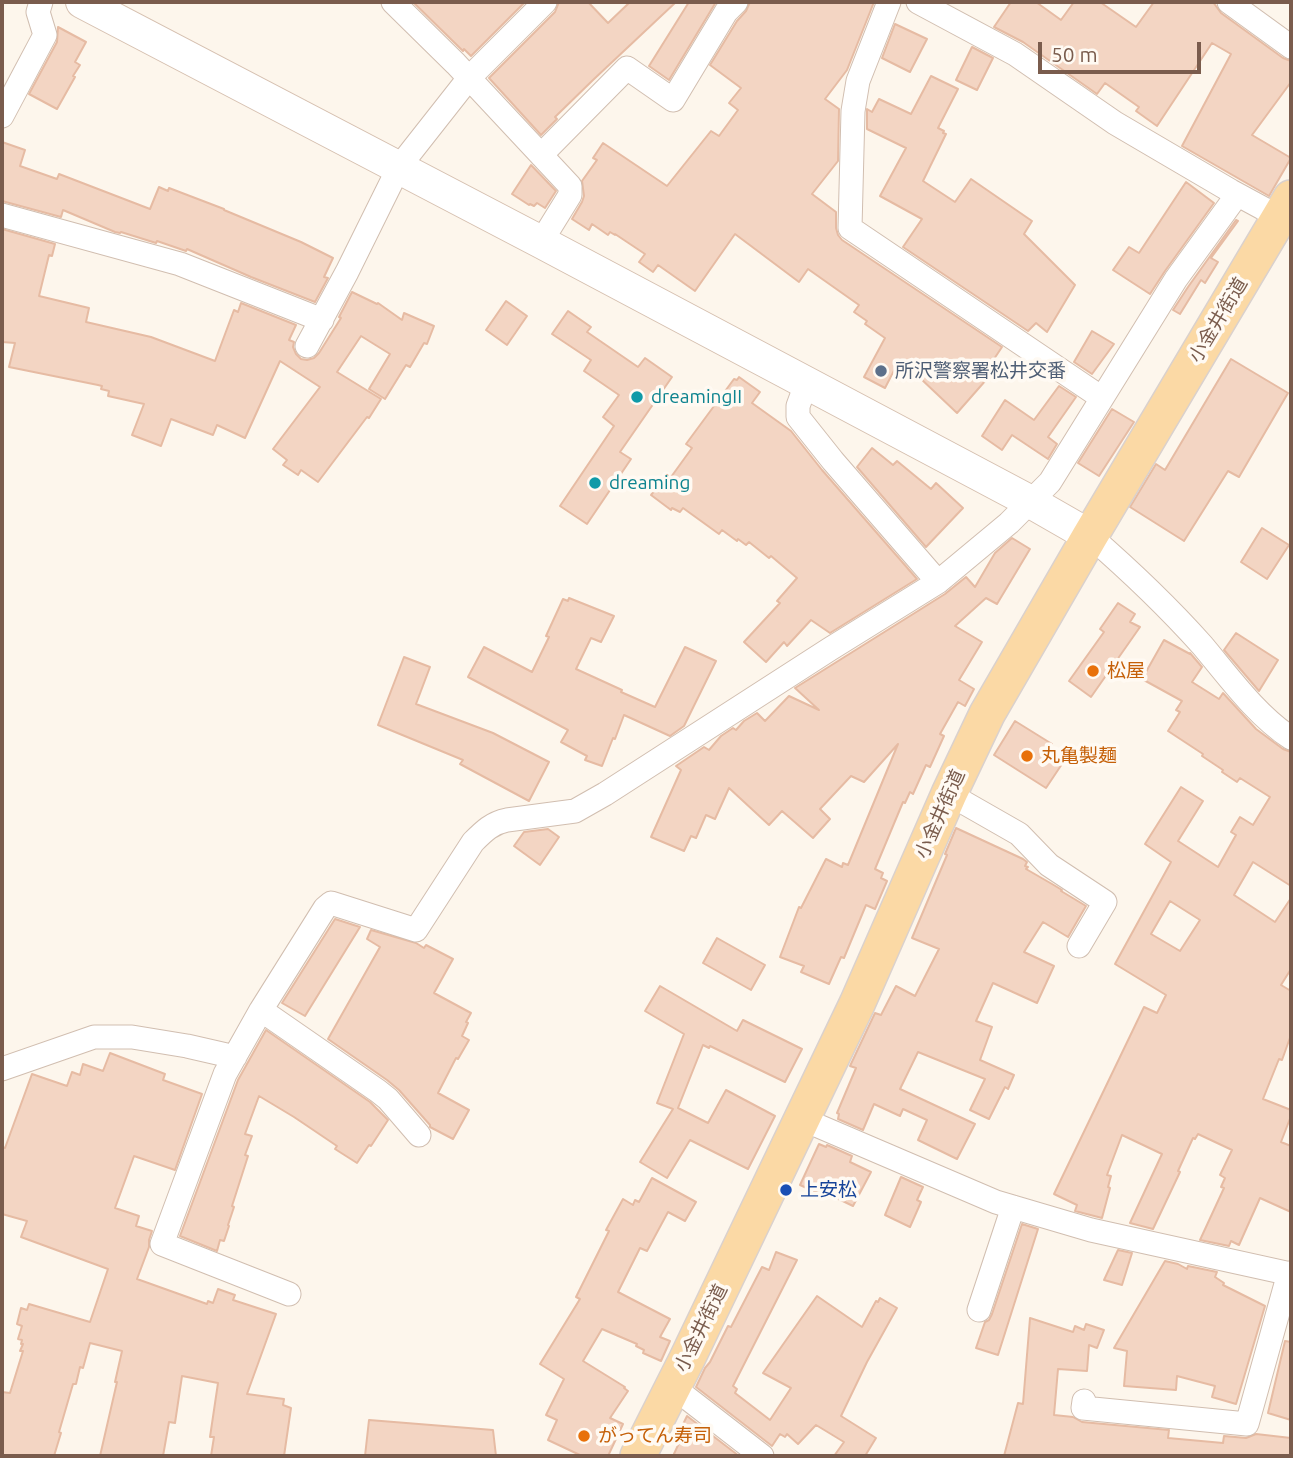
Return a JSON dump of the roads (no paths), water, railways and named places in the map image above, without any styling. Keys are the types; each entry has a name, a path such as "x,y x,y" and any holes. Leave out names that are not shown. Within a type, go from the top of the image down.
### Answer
{"main road":[{"name":"小金井街道","path":"638,1456 857,1004 987,714 1285,208"}],"street":[{"path":"2,116 45,35 38,12 41,2"},
{"path":"82,2 541,242 1090,536 1122,564 1199,643 1243,694 1280,731 1291,738"},
{"path":"393,2 570,186 570,195 541,242"},
{"path":"307,346 348,272 399,167 469,78 545,2"},
{"path":"541,155 627,68 673,100 726,12 736,2"},
{"path":"890,2 858,81 853,111 850,228 1102,398"},
{"path":"918,2 1015,54 1115,123 1237,195 1285,208"},
{"path":"1229,2 1291,47"},
{"path":"289,1294 162,1244 225,1074 261,1010 325,908 331,903 416,930 473,842 484,830 497,822 575,811 938,582 1009,523 1050,482 1176,279 1237,195"},
{"path":"2,215 180,264 322,320"},
{"path":"806,384 798,406 798,417 938,582"},
{"path":"949,794 1019,834 1049,865 1105,902 1079,946"},
{"path":"261,1010 378,1091 419,1135"},
{"path":"2,1069 94,1037 132,1037 235,1057"},
{"path":"802,1119 1013,1208 1091,1230 1290,1273 1247,1424 1083,1408 1084,1401"},
{"path":"979,1310 1013,1208"},
{"path":"673,1387 762,1456"}],"place":[{"name":"所沢警察署松井交番","path":"881,371"},
{"name":"dreamingII","path":"637,397"},
{"name":"dreaming","path":"595,483"},
{"name":"松屋","path":"1093,671"},
{"name":"丸亀製麺","path":"1027,756"},
{"name":"上安松","path":"786,1190"},
{"name":"がってん寿司","path":"584,1436"}]}
